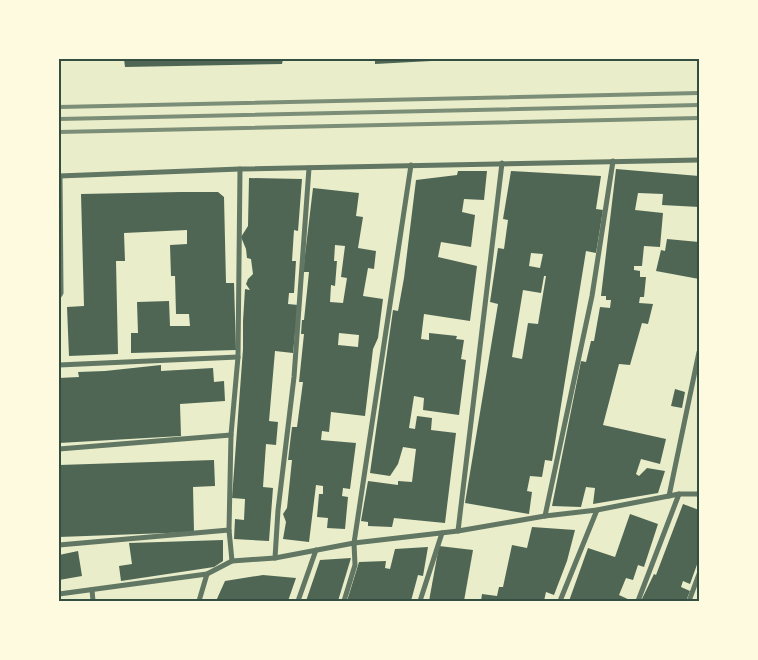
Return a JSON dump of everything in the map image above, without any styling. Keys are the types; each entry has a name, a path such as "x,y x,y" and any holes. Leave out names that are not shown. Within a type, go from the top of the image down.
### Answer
{"street":[{"path":"59,296 61,293 60,176 240,169 699,160"},
{"path":"545,516 592,296 613,161"},
{"path":"458,531 502,163"},
{"path":"344,601 355,565 354,542 411,165"},
{"path":"275,558 278,510 294,377 309,168"},
{"path":"232,561 229,530 232,436 238,357 240,169"},
{"path":"669,496 699,352"},
{"path":"59,365 238,357"},
{"path":"59,449 232,436"},
{"path":"638,601 680,494"},
{"path":"59,594 207,574 232,561 275,558 354,542 458,531 545,516 597,510 680,494 699,494"},
{"path":"560,601 597,510"},
{"path":"59,545 229,530"},
{"path":"420,601 442,532"},
{"path":"298,601 316,550"},
{"path":"199,601 207,574"},
{"path":"689,601 699,574"},
{"path":"92,590 92,601"}],"building":[{"path":"124,59 283,59 282,64 125,67"},
{"path":"375,59 450,59 450,60 375,64"},
{"path":"616,169 699,176 699,207 662,205 663,194 638,193 635,210 663,213 660,247 644,246 642,266 634,266 634,270 640,271 640,277 646,277 644,297 640,297 639,303 653,304 648,324 642,323 630,365 619,364 603,425 666,439 660,464 641,459 636,474 639,476 647,468 665,471 658,493 593,504 595,488 586,487 581,507 552,506 581,361 586,362 591,341 594,341 600,307 610,308 611,300 606,300 606,296 601,296"},
{"path":"458,171 487,171 484,200 464,199 462,212 475,215 471,247 441,242 438,257 477,266 470,321 424,314 421,339 429,340 429,333 457,336 456,339 464,340 461,359 466,360 459,415 423,410 424,398 414,396 409,428 415,429 417,416 432,418 431,430 456,433 445,523 394,518 392,527 368,526 368,522 361,521 368,481 398,485 398,481 412,482 416,449 403,447 398,464 390,476 370,473 393,310 398,311 404,278 416,180 457,175"},
{"path":"511,171 601,176 596,209 603,210 596,253 586,251 552,461 545,460 542,477 530,476 527,491 532,492 529,514 465,503 498,304 490,302 498,248 504,249 508,220 503,219","holes":["531,253 543,254 540,268 529,266","544,276 546,276 538,324 528,323 522,359 512,357 523,290 541,293"]},
{"path":"249,178 302,179 298,231 294,230 292,261 296,261 294,293 289,293 288,304 298,305 293,353 275,351 269,421 278,422 276,445 266,444 263,487 273,488 269,541 234,539 235,519 244,520 245,499 232,498 243,349 245,289 250,290 246,284 253,274 251,259 247,258 246,249 241,237 248,226"},
{"path":"313,188 359,193 356,216 363,217 358,248 376,251 374,269 368,268 363,296 383,299 378,338 373,349 365,416 331,412 329,432 322,431 321,440 356,443 350,489 343,488 342,496 348,497 345,529 327,528 328,518 317,517 319,494 323,494 323,486 316,485 309,542 283,539 286,522 283,514 287,508 292,460 288,460 292,427 297,427 303,382 299,382 304,334 301,334 309,272 303,272","holes":["335,245 345,246 341,277 347,278 343,303 330,302 331,285 335,286 337,261 334,261","339,333 359,335 358,347 338,345"]},
{"path":"218,192 224,197 226,283 234,283 236,350 131,353 131,333 138,333 137,302 169,301 170,326 190,326 189,314 176,314 175,276 171,276 170,245 187,244 187,230 124,233 125,261 116,261 118,354 69,356 67,307 84,306 81,194"},
{"path":"667,239 699,242 699,279 656,271 661,250 665,251"},
{"path":"161,365 161,371 213,368 214,382 224,381 225,401 180,404 181,436 59,443 59,378 79,377 78,372"},
{"path":"675,389 685,392 682,408 671,406"},
{"path":"214,460 215,486 193,487 194,532 59,537 59,465"},
{"path":"683,504 699,510 699,559 690,584 683,581 681,587 690,591 686,601 641,601 654,574 656,575"},
{"path":"630,514 658,524 644,567 638,565 633,580 626,578 619,595 632,601 569,601 588,548 615,557"},
{"path":"532,527 575,530 567,561 554,595 546,592 544,601 481,601 482,594 497,596 499,587 503,587 512,545 527,548"},
{"path":"223,540 223,561 214,567 121,581 119,566 132,564 129,543"},
{"path":"439,546 473,550 464,601 429,601"},
{"path":"428,547 423,576 418,575 411,601 347,601 359,562 386,561 385,568 390,569 395,549"},
{"path":"78,551 82,576 59,580 59,555"},
{"path":"351,558 338,601 306,601 320,560"},
{"path":"263,575 296,578 288,601 216,601 225,581"}],"railway":[{"path":"59,107 699,93"},
{"path":"59,119 699,105"},
{"path":"59,132 699,118"}]}
